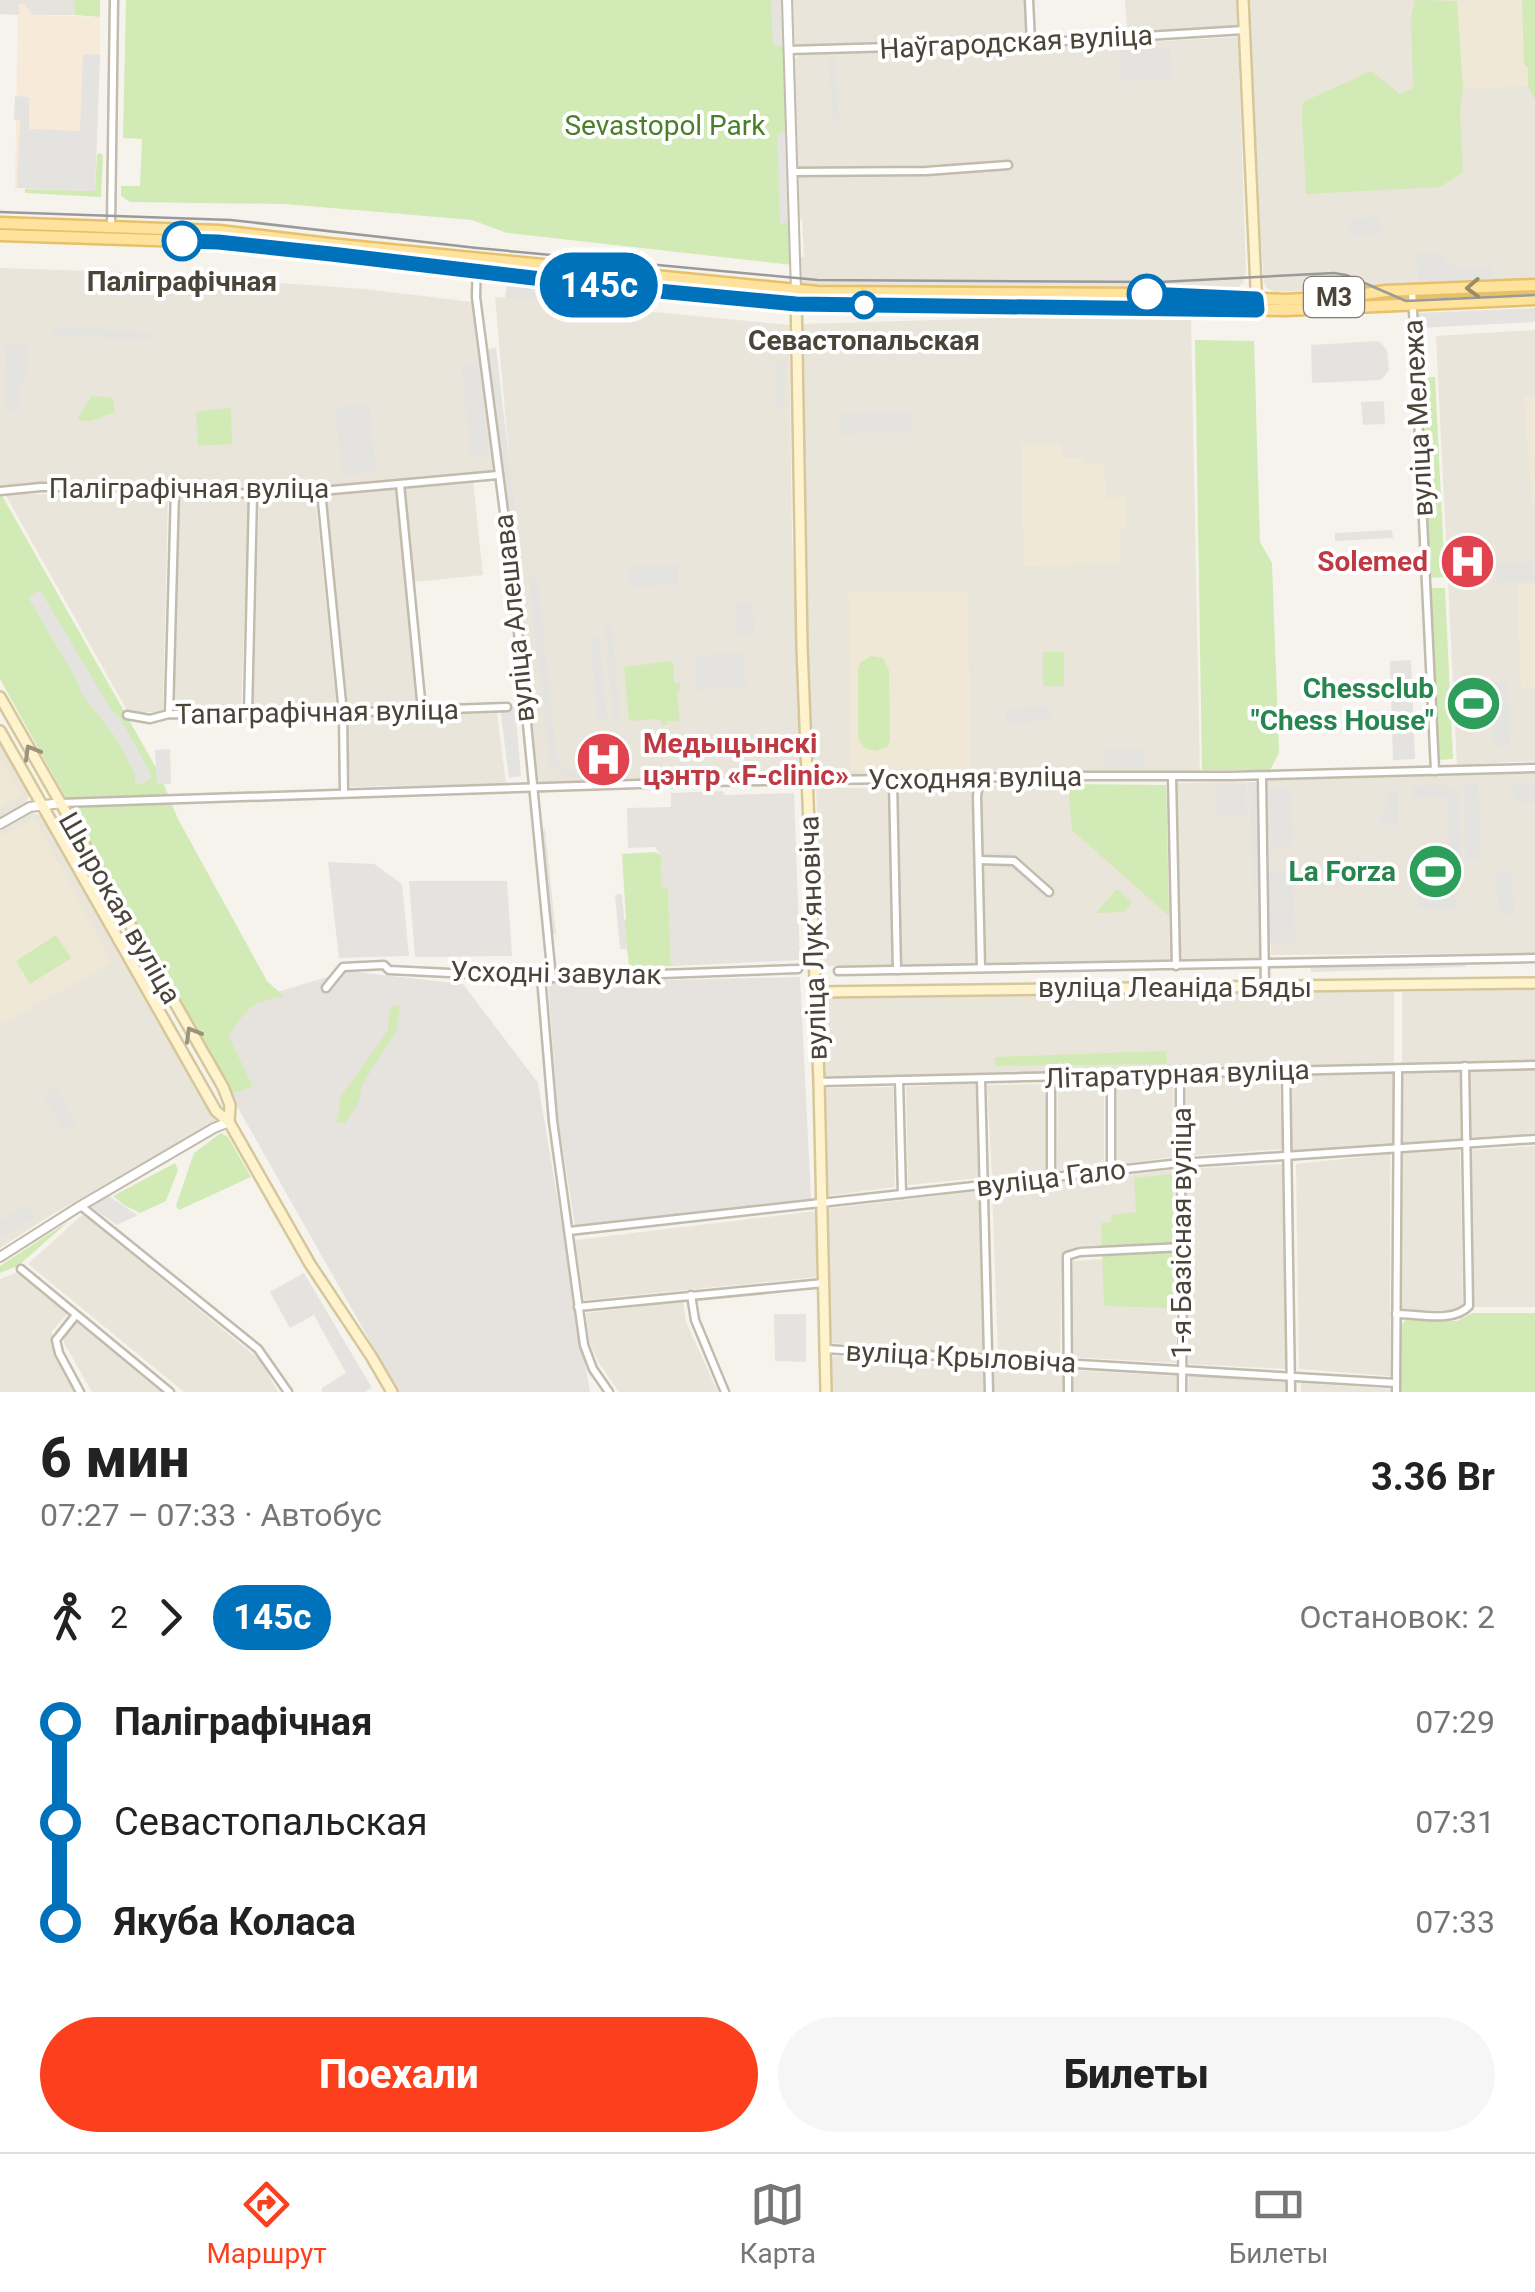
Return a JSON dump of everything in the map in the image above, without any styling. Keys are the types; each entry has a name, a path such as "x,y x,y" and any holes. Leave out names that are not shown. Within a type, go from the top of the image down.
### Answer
{"main road":[{"path":"1243,0 1256,304"},
{"name":"М3","path":"0,224 218,242 796,304 1413,305 1535,299"},
{"name":"М3","path":"0,235 219,231 796,291 1147,294 1256,304 1366,292 1535,285"},
{"name":"вуліца Лукʼяновіча","path":"796,291 800,576 826,1392"},
{"name":"Шырокая вуліца","path":"0,697 222,1087 230,1105 229,1122"},
{"name":"Шырокая вуліца","path":"0,731 216,1111 229,1122 389,1392"},
{"name":"вуліца Леаніда Бяды","path":"815,992 1535,983"}],"street":[{"path":"111,232 114,0"},
{"path":"787,0 796,291"},
{"path":"1030,0 1031,42"},
{"name":"Наўгародская вуліца","path":"788,50 1244,30"},
{"path":"792,172 926,171 1008,165"},
{"name":"вуліца Алешава","path":"477,258 476,297 513,581 552,978"},
{"name":"вуліца Мележа","path":"1412,289 1436,771"},
{"name":"Паліграфічная вуліца","path":"0,491 41,487 253,494 498,475"},
{"path":"400,484 422,710"},
{"path":"169,714 175,490"},
{"path":"321,491 343,713 344,793"},
{"path":"248,714 253,494"},
{"name":"Тапаграфічная вуліца","path":"127,715 150,718 169,714 507,707"},
{"name":"Усходняя вуліца","path":"0,824 30,807 60,803 807,780 1262,776 1535,768"},
{"path":"1262,776 1265,986"},
{"path":"1172,777 1176,966"},
{"path":"980,778 977,796 981,968"},
{"path":"893,781 897,970"},
{"path":"979,860 1014,860 1049,892"},
{"path":"838,970 1535,958"},
{"name":"Усходні завулак","path":"326,988 343,967 384,965 390,970 541,978 798,969"},
{"path":"541,978 553,1121 578,1307 586,1353 609,1392"},
{"name":"Літаратурная вуліца","path":"819,1082 1535,1065"},
{"path":"1396,1314 1458,1314 1467,1309 1465,1066"},
{"path":"1396,1387 1398,1069"},
{"path":"1286,1070 1292,1392"},
{"name":"1-я Базісная вуліца","path":"1180,1074 1182,1392"},
{"path":"1110,1076 1111,1171"},
{"path":"1051,1078 1051,1178"},
{"path":"981,1079 989,1392"},
{"path":"900,1080 902,1194"},
{"path":"0,1257 229,1122"},
{"name":"вуліца Гало","path":"569,1231 1180,1163 1535,1139"},
{"path":"81,1206 258,1348 288,1392"},
{"path":"1068,1392 1067,1256 1183,1247"},
{"path":"21,1269 170,1392"},
{"path":"578,1307 824,1283"},
{"path":"691,1295 695,1320 726,1392"},
{"path":"76,1314 58,1334 56,1346 80,1392"},
{"name":"вуліца Крыловіча","path":"825,1349 1396,1387"}],"shaded area":[{"path":"0,0 74,0 75,15 33,15 19,4 19,15 0,14"},
{"path":"771,0 783,0 785,45 773,46"},
{"path":"790,0 1031,0 1033,38 793,48"},
{"path":"1125,0 1236,0 1238,27 1127,31"},
{"path":"1249,0 1535,0 1535,281 1275,292 1267,288"},
{"path":"1522,0 1528,86 1463,89 1457,1"},
{"path":"18,4 25,5 33,15 100,17 95,191 15,188"},
{"path":"1238,37 1246,270 1238,287 800,287 798,257 804,257 802,219 797,220 793,65 804,53"},
{"path":"1170,48 1171,79 1121,82 1120,50"},
{"path":"83,54 100,55 95,191 17,188 20,120 14,120 15,96 29,97 29,129 80,131"},
{"path":"829,58 835,58 839,121 832,122"},
{"path":"787,132 791,223 780,224 777,133"},
{"path":"1379,216 1382,234 1350,237 1348,220"},
{"path":"1444,253 1445,261 1455,269 1493,267 1494,279 1418,283 1417,254"},
{"path":"0,268 365,289 472,302 495,471 276,490 105,484 2,489"},
{"path":"507,285 573,291 572,304 505,298"},
{"path":"495,297 789,325 792,534 803,776 542,784 537,779"},
{"path":"1535,308 1535,322 1418,328 1417,313"},
{"path":"1002,318 1191,320 1200,774 810,776 802,324"},
{"path":"54,327 151,332 151,340 54,335"},
{"path":"1535,330 1535,761 1457,765 1436,336"},
{"path":"1379,341 1387,350 1389,370 1381,380 1312,383 1311,345"},
{"path":"6,345 27,345 26,381 20,384 19,412 5,412"},
{"path":"496,348 521,562 512,563 487,349"},
{"path":"777,361 785,361 784,408 776,408"},
{"path":"479,364 489,454 471,457 461,366"},
{"path":"1535,396 1535,505 1532,505 1524,397"},
{"path":"1384,401 1385,424 1363,425 1361,402"},
{"path":"369,403 376,472 342,476 335,407"},
{"path":"911,412 911,433 841,434 841,413"},
{"path":"1062,443 1062,458 1083,458 1084,464 1104,463 1106,498 1126,497 1126,529 1119,529 1120,564 1024,566 1021,444"},
{"path":"473,481 483,575 414,582 404,486"},
{"path":"396,488 417,706 348,709 324,494"},
{"path":"5,494 168,495 163,712 128,712"},
{"path":"315,494 337,710 253,711 259,498"},
{"path":"178,495 249,499 241,709 174,708"},
{"path":"1392,530 1393,538 1335,541 1335,533"},
{"path":"1533,562 1534,581 1496,583 1495,563"},
{"path":"678,564 678,585 628,587 627,566"},
{"path":"537,576 557,761 572,772 615,770 615,775 569,778 550,765 529,577"},
{"path":"1517,584 1535,584 1535,688 1521,688"},
{"path":"40,590 127,730 151,779 135,783 135,774 115,737 82,694 28,597"},
{"path":"968,592 970,769 851,770 849,593"},
{"path":"753,602 754,635 737,635 736,603"},
{"path":"605,627 612,627 620,717 613,718"},
{"path":"599,636 607,720 598,721 590,637"},
{"path":"744,653 746,687 696,690 695,655"},
{"path":"1411,660 1415,759 1393,760 1390,661"},
{"path":"1491,682 1508,682 1510,746 1494,746"},
{"path":"1049,706 1050,721 1006,723 1006,708"},
{"path":"500,707 515,707 521,776 509,778"},
{"path":"497,713 506,784 347,787 346,717"},
{"path":"0,739 30,793 26,803 0,818"},
{"path":"170,749 171,784 157,784 155,750"},
{"path":"1105,750 1143,750 1143,768 1105,768"},
{"path":"0,758 22,795 0,808"},
{"path":"1535,772 1535,953 1271,955 1267,780"},
{"path":"1249,782 1258,782 1261,886 1252,886"},
{"path":"1258,782 1261,959 1179,962 1176,783"},
{"path":"1513,783 1535,783 1535,802 1514,802"},
{"path":"1246,784 1247,816 1217,817 1216,785"},
{"path":"1478,784 1481,860 1466,861 1463,785"},
{"path":"991,785 1166,785 1170,963 984,965 980,798"},
{"path":"1447,785 1448,790 1459,789 1463,886 1451,886 1447,797 1413,797 1412,786"},
{"path":"973,786 976,964 900,965 897,788"},
{"path":"1392,786 1398,786 1398,825 1375,826 1386,811"},
{"path":"816,788 890,788 893,965 823,966"},
{"path":"1291,788 1294,846 1271,847 1269,789"},
{"path":"723,791 724,795 794,793 800,960 671,966 668,888 662,888 661,856 655,847 628,848 627,808 671,807 671,793"},
{"path":"32,813 44,816 223,1117 0,1248 0,831"},
{"path":"34,818 112,962 0,1025 0,837"},
{"path":"545,829 556,934 548,935 537,830"},
{"path":"990,852 1013,852 1052,888 1044,897 1012,868 990,868"},
{"path":"328,862 374,864 402,884 409,956 339,958"},
{"path":"1268,872 1293,872 1295,942 1269,943"},
{"path":"1496,872 1513,872 1514,915 1499,915"},
{"path":"409,881 507,881 512,956 415,957"},
{"path":"622,894 627,949 620,949 615,895"},
{"path":"1457,894 1458,909 1418,909 1418,895"},
{"path":"1311,960 1465,963 1465,967 1311,972"},
{"path":"347,971 463,984 538,1083 590,1392 399,1392 230,1094 252,1087 229,1037 242,1014 274,993"},
{"path":"800,977 811,1199 575,1225 558,1119 548,983"},
{"path":"1535,989 1535,1062 1402,1065 1402,992"},
{"path":"1394,991 1394,1066 823,1078 819,996"},
{"path":"1535,1069 1535,1133 1468,1138 1467,1070"},
{"path":"1461,1071 1462,1140 1400,1144 1402,1072"},
{"path":"1394,1072 1394,1145 1292,1152 1288,1073"},
{"path":"1279,1074 1283,1149 1186,1156 1186,1080"},
{"path":"1173,1080 1173,1157 1117,1164 1117,1082"},
{"path":"976,1083 979,1178 908,1185 906,1087"},
{"path":"1104,1083 1104,1165 1057,1171 1058,1084"},
{"path":"1045,1084 1045,1172 992,1177 987,1085"},
{"path":"56,1087 76,1124 63,1131 43,1094"},
{"path":"893,1087 895,1187 827,1196 825,1088"},
{"path":"1535,1146 1535,1307 1474,1307 1471,1150"},
{"path":"1460,1150 1463,1310 1402,1310 1403,1153"},
{"path":"1390,1154 1390,1376 1299,1369 1296,1164"},
{"path":"1282,1164 1286,1369 1188,1364 1186,1169"},
{"path":"1173,1170 1176,1241 1079,1246 1062,1254 1060,1357 998,1356 992,1190"},
{"path":"979,1191 985,1355 831,1343 827,1209"},
{"path":"109,1196 138,1215 117,1225 90,1206"},
{"path":"28,1205 35,1218 0,1237 0,1221"},
{"path":"815,1211 817,1277 584,1300 575,1240"},
{"path":"83,1214 261,1361 278,1392 184,1392 28,1264"},
{"path":"1176,1254 1176,1363 1072,1357 1073,1261"},
{"path":"18,1272 68,1313 52,1331 52,1347 77,1392 0,1392 0,1279"},
{"path":"304,1273 372,1388 365,1392 322,1392 322,1388 346,1373 314,1315 290,1328 270,1292"},
{"path":"683,1302 686,1322 718,1392 619,1392 589,1342 586,1313"},
{"path":"774,1314 806,1314 806,1362 775,1361"},
{"path":"78,1321 164,1392 92,1392 64,1343 64,1336"},
{"path":"831,1356 985,1368 986,1392 832,1392"},
{"path":"994,1368 1062,1369 1064,1392 994,1392"},
{"path":"1070,1370 1176,1376 1176,1392 1071,1392"},
{"path":"1189,1376 1286,1382 1286,1392 1188,1392"},
{"path":"1301,1383 1390,1389 1390,1392 1301,1392"}],"green space":[{"path":"74,0 100,0 100,17 75,15"},
{"name":"Sevastopol Park","path":"126,0 787,0 793,265 507,233 472,220 285,204 130,202 121,196 121,186 140,186 142,139 123,138"},
{"path":"1415,0 1457,1 1463,172 1440,187 1306,194 1303,102 1371,71 1400,94 1413,88 1411,17"},
{"path":"1522,0 1535,0 1535,100 1524,64"},
{"path":"99,153 103,155 101,197 25,193 25,189 95,191"},
{"path":"1195,340 1254,341 1260,542 1272,563 1279,753 1270,770 1202,770"},
{"path":"1435,377 1445,577 1430,578 1421,378"},
{"path":"92,396 113,398 115,412 91,421 77,420"},
{"path":"231,408 232,444 198,446 196,412"},
{"path":"0,492 159,773 178,819 267,981 284,996 250,1008 229,1037 253,1087 230,1094 0,679"},
{"path":"1431,588 1445,588 1453,759 1439,760"},
{"path":"1043,652 1064,652 1064,686 1043,686"},
{"path":"871,656 883,658 889,671 890,741 887,747 876,751 864,748 858,737 858,669"},
{"path":"671,661 674,683 680,683 680,724 667,721 664,725 659,719 629,721 624,667"},
{"path":"1068,784 1166,785 1169,916 1072,830"},
{"path":"622,854 661,855 662,887 668,888 671,966 629,966"},
{"path":"1117,889 1132,903 1124,912 1096,913"},
{"path":"56,935 71,958 30,984 16,961"},
{"path":"400,1005 397,1029 362,1085 359,1102 345,1123 337,1123 341,1096 388,1031 390,1008"},
{"path":"1166,1051 1167,1064 995,1066 995,1057"},
{"path":"221,1133 228,1137 251,1177 179,1210 176,1206 194,1153"},
{"path":"175,1163 178,1170 166,1201 140,1213 113,1196"},
{"path":"1172,1174 1175,1308 1104,1306 1101,1223 1111,1222 1112,1215 1136,1212 1134,1178"},
{"path":"69,1221 18,1266 0,1273 0,1266"},
{"path":"1473,1313 1535,1313 1535,1392 1401,1392 1400,1329 1405,1320 1457,1321"}],"tram line":[{"path":"0,212 231,220 818,280 1160,282 1334,273 1406,301 1535,295"}],"bus line":[{"name":"145с","path":"182,241 796,304 1257,310 1256,299 1147,294"}],"place":[{"name":"Паліграфічная","path":"182,241"},
{"name":"Севастопальская","path":"864,305"},
{"name":"Solemed","path":"1467,561"},
{"name":"Chessclub \"Chess House\"","path":"1473,704"},
{"name":"Медыцынскі цэнтр «F-clinic»","path":"604,759"},
{"name":"La Forza","path":"1435,871"}]}
